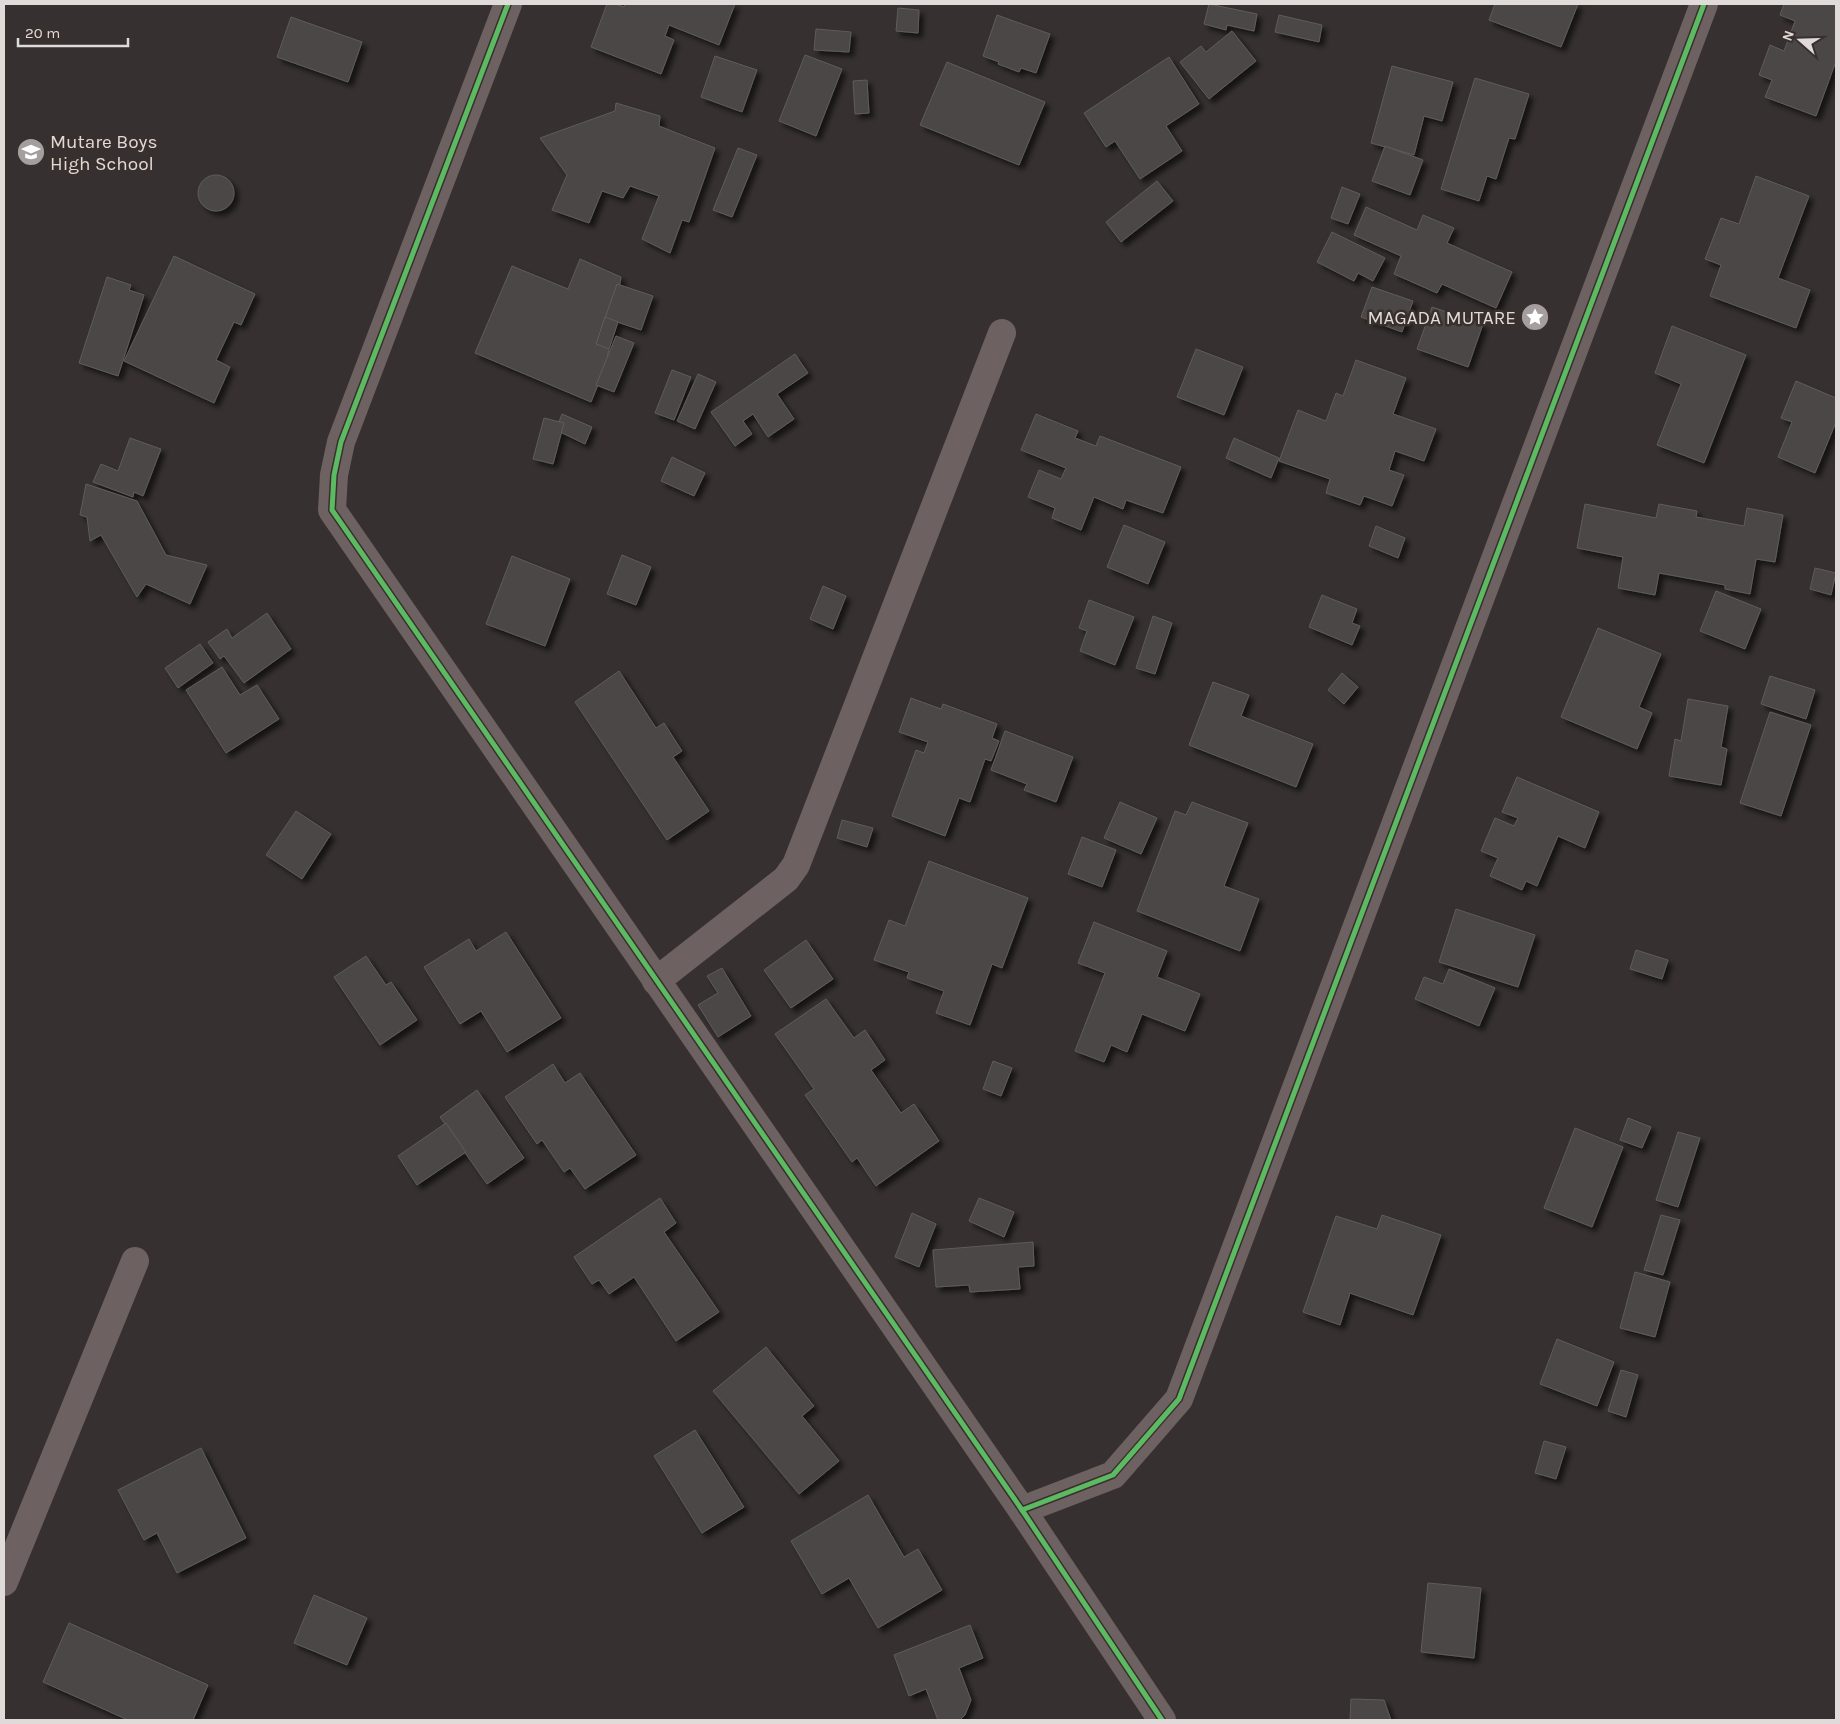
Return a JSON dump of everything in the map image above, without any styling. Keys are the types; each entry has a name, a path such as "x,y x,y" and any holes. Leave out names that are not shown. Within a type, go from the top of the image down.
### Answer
{"street":[{"path":"508,4 342,442 334,475 332,510 1022,1510 1162,1720"},
{"path":"1022,1510 1113,1475 1179,1399 1704,4"},
{"path":"656,981 786,879 796,865 1002,332"},
{"path":"4,1582 136,1261"}],"building":[{"path":"607,4 624,7 625,4 735,4 719,45 669,25 665,36 674,40 661,74 591,47"},
{"path":"1209,4 1257,14 1254,31 1227,25 1226,30 1204,24"},
{"path":"1495,4 1578,4 1561,47 1489,20"},
{"path":"1784,4 1836,4 1836,61 1816,116 1765,97 1772,80 1759,75 1770,45 1784,51 1795,21 1780,15"},
{"path":"898,8 919,10 918,33 896,31"},
{"path":"997,15 1050,34 1036,73 1021,68 1019,72 983,56"},
{"path":"1279,15 1322,25 1319,42 1275,32"},
{"path":"291,17 362,42 348,82 277,57"},
{"path":"816,29 851,32 849,52 814,50"},
{"path":"1232,31 1256,61 1209,99 1180,62 1201,46 1206,52"},
{"path":"805,55 842,69 816,136 779,121"},
{"path":"715,56 757,70 742,112 701,97"},
{"path":"1169,57 1199,104 1166,126 1182,151 1140,179 1115,141 1106,147 1084,113"},
{"path":"947,62 1045,102 1019,165 920,125"},
{"path":"1392,66 1453,82 1442,121 1424,116 1414,155 1371,143"},
{"path":"1475,78 1529,94 1515,139 1509,138 1496,179 1487,176 1479,201 1441,189"},
{"path":"867,80 869,113 855,114 853,81"},
{"path":"616,103 660,116 659,126 715,148 689,222 682,220 670,253 642,239 659,196 630,186 623,198 602,191 589,223 552,210 567,175 540,138 615,111"},
{"path":"1385,146 1423,160 1410,195 1372,181"},
{"path":"738,148 757,155 732,217 713,210"},
{"path":"216,175 223,176 229,180 233,186 233,200 229,206 223,210 216,211 209,210 203,206 199,200 198,193 199,186 203,180 209,176"},
{"path":"1756,176 1809,196 1778,278 1810,290 1796,328 1710,296 1721,265 1705,259 1721,218 1739,224"},
{"path":"1157,181 1173,201 1121,242 1106,222"},
{"path":"1342,187 1360,194 1348,224 1331,218"},
{"path":"1366,207 1417,230 1423,215 1454,228 1447,243 1512,272 1496,308 1442,284 1437,293 1394,274 1401,256 1354,235"},
{"path":"1332,232 1385,258 1373,281 1358,273 1354,281 1317,262"},
{"path":"174,256 255,294 241,325 234,322 216,360 230,367 214,403 124,361"},
{"path":"580,259 621,277 606,365 591,402 475,353 512,266 568,289"},
{"path":"107,277 131,285 129,290 144,295 118,376 79,363"},
{"path":"617,284 653,296 641,330 605,318"},
{"path":"1372,287 1413,301 1402,332 1361,317"},
{"path":"1432,307 1483,324 1468,367 1417,349"},
{"path":"605,317 618,322 609,349 596,344"},
{"path":"1672,326 1746,355 1704,463 1657,445 1681,384 1655,373"},
{"path":"616,336 634,343 614,392 596,385"},
{"path":"1196,349 1243,367 1224,415 1177,397"},
{"path":"795,354 808,373 777,394 794,419 768,437 753,414 743,421 752,434 735,446 711,412"},
{"path":"1356,360 1406,378 1393,414 1436,429 1424,461 1395,451 1389,470 1404,475 1392,506 1364,496 1360,505 1326,493 1330,479 1279,461 1298,410 1326,421 1336,393 1343,396"},
{"path":"672,370 691,377 674,420 655,413"},
{"path":"698,374 716,382 695,429 677,421"},
{"path":"1796,381 1836,398 1836,422 1815,473 1778,457 1792,422 1781,418"},
{"path":"562,414 592,427 585,444 556,430"},
{"path":"1036,414 1078,431 1075,438 1096,446 1100,436 1181,467 1163,513 1126,500 1123,509 1094,497 1081,530 1052,518 1055,508 1028,497 1039,470 1061,479 1066,468 1021,450"},
{"path":"544,418 564,423 553,464 533,459"},
{"path":"130,438 161,449 143,496 134,492 133,497 93,482 101,464 118,471"},
{"path":"1234,438 1279,458 1271,478 1226,458"},
{"path":"672,457 705,473 694,496 661,481"},
{"path":"86,484 137,501 166,555 207,565 190,604 146,584 137,597 101,535 90,541 87,517 80,515"},
{"path":"1585,504 1656,518 1659,504 1697,511 1696,517 1744,526 1747,508 1783,515 1775,562 1756,559 1750,594 1725,589 1725,585 1659,573 1655,595 1618,588 1623,557 1577,548"},
{"path":"1124,525 1165,542 1148,584 1107,567"},
{"path":"1376,526 1405,538 1398,558 1369,546"},
{"path":"622,555 651,567 636,605 607,594"},
{"path":"512,556 570,579 545,646 486,624"},
{"path":"1815,568 1836,573 1831,595 1810,589"},
{"path":"823,586 846,596 833,629 810,619"},
{"path":"1716,591 1761,609 1745,649 1700,631"},
{"path":"1322,595 1357,609 1352,623 1360,626 1352,645 1309,627"},
{"path":"1089,600 1134,617 1115,665 1080,651 1087,631 1079,628"},
{"path":"267,613 291,649 244,683 224,656 220,659 208,642 227,629 232,638"},
{"path":"1153,616 1172,623 1155,674 1136,668"},
{"path":"1598,628 1661,654 1639,707 1652,713 1637,749 1561,717"},
{"path":"200,644 213,663 178,688 165,668"},
{"path":"222,667 240,695 257,685 279,719 226,753 186,690"},
{"path":"619,671 656,728 664,723 682,751 673,757 709,811 667,840 575,702"},
{"path":"1342,673 1358,687 1344,704 1328,690"},
{"path":"1770,676 1815,690 1806,719 1761,704"},
{"path":"1213,682 1249,695 1241,716 1313,744 1296,787 1189,745"},
{"path":"911,698 941,709 943,704 997,724 992,738 999,741 991,761 985,759 970,802 959,798 945,836 892,816 916,750 924,753 928,742 899,732"},
{"path":"1688,699 1728,706 1721,747 1727,749 1721,785 1669,776 1675,739 1681,741"},
{"path":"1770,712 1811,725 1781,816 1740,803"},
{"path":"1005,731 1073,757 1056,802 1024,790 1027,784 991,770"},
{"path":"1517,777 1599,812 1585,848 1558,836 1537,886 1526,881 1522,890 1490,876 1498,858 1481,851 1495,818 1514,826 1518,818 1502,812"},
{"path":"1120,802 1157,818 1141,854 1104,838"},
{"path":"1192,802 1248,823 1224,886 1259,899 1240,951 1137,911 1175,811 1186,815"},
{"path":"296,811 331,834 302,879 266,855"},
{"path":"842,820 873,828 867,847 837,838"},
{"path":"1082,837 1116,850 1102,887 1068,874"},
{"path":"929,861 1028,898 1002,968 992,964 970,1025 936,1013 944,991 907,978 909,972 874,960 889,920 905,926"},
{"path":"1456,909 1535,935 1518,987 1439,962"},
{"path":"1094,922 1167,951 1157,977 1200,994 1185,1031 1142,1014 1127,1052 1111,1045 1104,1062 1075,1051 1105,973 1078,963"},
{"path":"506,932 561,1018 507,1052 481,1011 460,1024 424,967 469,939 476,951"},
{"path":"806,940 833,979 791,1008 764,970"},
{"path":"1636,950 1668,960 1662,979 1630,969"},
{"path":"366,956 386,985 391,982 417,1020 380,1045 334,977"},
{"path":"722,968 751,1016 718,1037 698,1005 718,993 707,976"},
{"path":"1449,969 1495,988 1479,1026 1415,999 1424,977 1443,984"},
{"path":"826,999 854,1038 865,1030 885,1060 871,1070 901,1113 914,1104 939,1141 876,1186 857,1158 852,1162 805,1095 814,1089 775,1034"},
{"path":"993,1061 1012,1068 1001,1096 983,1089"},
{"path":"553,1064 565,1083 580,1073 636,1155 585,1189 570,1168 564,1172 542,1140 537,1144 505,1097"},
{"path":"477,1090 524,1158 487,1184 440,1117"},
{"path":"1628,1118 1651,1127 1642,1148 1620,1140"},
{"path":"446,1123 466,1152 417,1185 398,1156"},
{"path":"1575,1128 1623,1147 1592,1227 1544,1208"},
{"path":"1678,1132 1700,1138 1678,1207 1656,1200"},
{"path":"660,1198 676,1223 664,1232 719,1312 676,1341 634,1277 609,1294 599,1280 592,1284 574,1257"},
{"path":"979,1198 1014,1212 1004,1237 969,1221"},
{"path":"912,1213 936,1224 919,1267 895,1257"},
{"path":"1382,1215 1441,1235 1413,1315 1350,1293 1340,1325 1303,1312 1336,1216 1377,1229"},
{"path":"1661,1215 1680,1220 1663,1275 1644,1270"},
{"path":"1033,1242 1034,1266 1018,1267 1020,1289 970,1292 969,1285 936,1287 933,1250"},
{"path":"1635,1272 1670,1282 1655,1337 1620,1328"},
{"path":"1557,1339 1614,1362 1597,1406 1540,1384"},
{"path":"766,1347 814,1406 802,1416 839,1461 799,1494 713,1391"},
{"path":"1621,1370 1638,1375 1626,1417 1608,1411"},
{"path":"695,1430 744,1507 702,1533 654,1456"},
{"path":"1544,1441 1566,1447 1556,1479 1535,1473"},
{"path":"201,1448 246,1538 177,1573 157,1533 144,1540 118,1490"},
{"path":"868,1495 904,1557 918,1549 942,1590 878,1628 849,1578 822,1594 791,1541"},
{"path":"1428,1583 1481,1588 1474,1658 1421,1652"},
{"path":"314,1595 367,1618 347,1665 294,1643"},
{"path":"69,1623 208,1685 193,1720 128,1720 43,1682"},
{"path":"970,1625 983,1658 959,1668 971,1700 965,1715 960,1720 938,1720 926,1689 909,1696 894,1655"},
{"path":"1351,1699 1384,1700 1391,1720 1350,1720"}],"cycle path":[{"path":"508,4 341,442 334,475 332,510 1022,1510 1162,1720"},
{"path":"1022,1510 1113,1475 1179,1399 1704,4"}],"place":[{"name":"Mutare Boys High School","path":"31,152"},
{"name":"MAGADA MUTARE","path":"1535,317"}]}
